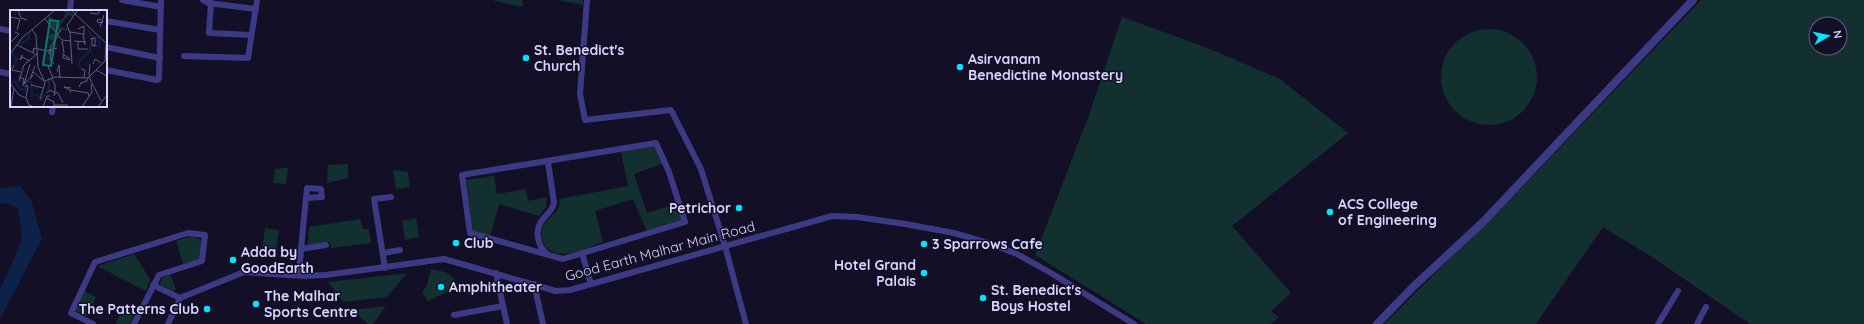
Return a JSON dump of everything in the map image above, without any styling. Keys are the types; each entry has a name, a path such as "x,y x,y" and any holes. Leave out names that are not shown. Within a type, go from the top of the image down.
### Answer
{"street":[{"path":"70,10 71,0"},
{"path":"122,0 161,7"},
{"path":"107,70 157,80 159,79 161,74 161,0"},
{"path":"203,0 211,3 256,9"},
{"path":"184,56 247,59 257,0"},
{"path":"587,0 580,94 585,120 671,110 701,169 725,246 746,324"},
{"path":"1377,324 1413,287 1483,222 1693,0"},
{"path":"211,3 209,33 251,35"},
{"path":"107,21 160,30"},
{"path":"0,29 10,31"},
{"path":"107,47 160,58"},
{"path":"0,72 10,74"},
{"path":"656,144 669,172 685,222 563,259 470,233 462,175 548,162 656,144"},
{"path":"548,162 554,203 551,210 541,222 538,237 542,249 549,255"},
{"path":"385,268 374,199 391,197"},
{"path":"299,275 306,198"},
{"name":"Good Earth Malhar Main Road","path":"180,298 244,272 326,275 444,259 556,291 570,290 832,216 857,217 912,225 954,233 991,244 1017,254 1051,273 1134,324"},
{"path":"93,324 71,313 95,262 188,233 205,235 202,261 159,275 134,324"},
{"path":"301,249 326,245"},
{"path":"383,253 400,250"},
{"path":"582,253 591,284"},
{"path":"496,273 507,324"},
{"path":"534,284 543,324"},
{"path":"153,285 180,298 168,324"},
{"path":"1658,324 1678,291"},
{"path":"454,315 503,306"},
{"path":"1697,324 1706,307"}],"green space":[{"path":"522,0 523,7 494,1"},
{"path":"557,0 583,0 583,5"},
{"path":"1701,0 1864,0 1864,324 1750,324 1655,259 1603,227 1536,324 1384,324 1528,181"},
{"path":"1122,17 1200,45 1280,79 1348,133 1232,226 1291,293 1271,311 1279,317 1271,324 1146,324 1035,255 1089,115"},
{"path":"1489,29 1508,32 1523,43 1534,58 1537,77 1534,96 1523,111 1508,122 1489,125 1470,122 1455,111 1444,96 1441,77 1444,58 1455,43 1470,32"},
{"path":"654,146 662,164 634,174 647,213 676,204 682,221 647,232 633,199 595,211 603,242 572,253 556,253 549,250 543,242 542,231 545,222 558,208 559,199 628,186 621,152"},
{"path":"348,164 348,178 327,183 328,165"},
{"path":"288,168 286,184 273,183 275,169"},
{"path":"393,170 408,172 410,187 396,189"},
{"path":"494,176 497,194 526,189 528,201 547,197 546,207 539,216 499,204 490,237 473,232 466,180"},
{"path":"416,218 419,237 405,240 402,221"},
{"path":"360,219 363,229 369,229 371,243 331,248 330,242 308,245 309,227"},
{"path":"265,228 279,230 276,252 262,250"},
{"path":"192,236 202,240 200,259 183,264 176,241"},
{"path":"134,254 150,279 146,291 97,266"},
{"name":"Amphitheater","path":"431,269 444,272 451,276 456,283 457,288 428,301 422,293 427,285"},
{"path":"407,273 387,297 343,302 328,282"},
{"path":"170,274 176,289 173,291 160,284 162,278"},
{"path":"84,291 96,297 87,316 75,311"},
{"path":"386,306 373,324 368,324 352,310"},
{"path":"122,310 134,315 130,324 116,324"}],"water":[{"path":"20,186 31,200 42,239 0,319 0,289 22,240 18,208 6,203 0,204 0,188"}],"place":[{"name":"St. Benedict's Church","path":"526,58"},
{"name":"Asirvanam Benedictine Monastery","path":"960,67"},
{"name":"Petrichor","path":"739,208"},
{"name":"ACS College of Engineering","path":"1330,212"},
{"name":"Club","path":"456,243"},
{"name":"3 Sparrows Cafe","path":"924,244"},
{"name":"Adda by GoodEarth","path":"233,260"},
{"name":"Hotel Grand Palais","path":"924,273"},
{"name":"Amphitheater","path":"441,287"},
{"name":"St. Benedict's Boys Hostel","path":"983,298"},
{"name":"The Malhar Sports Centre","path":"256,304"},
{"name":"The Patterns Club","path":"207,309"}]}
